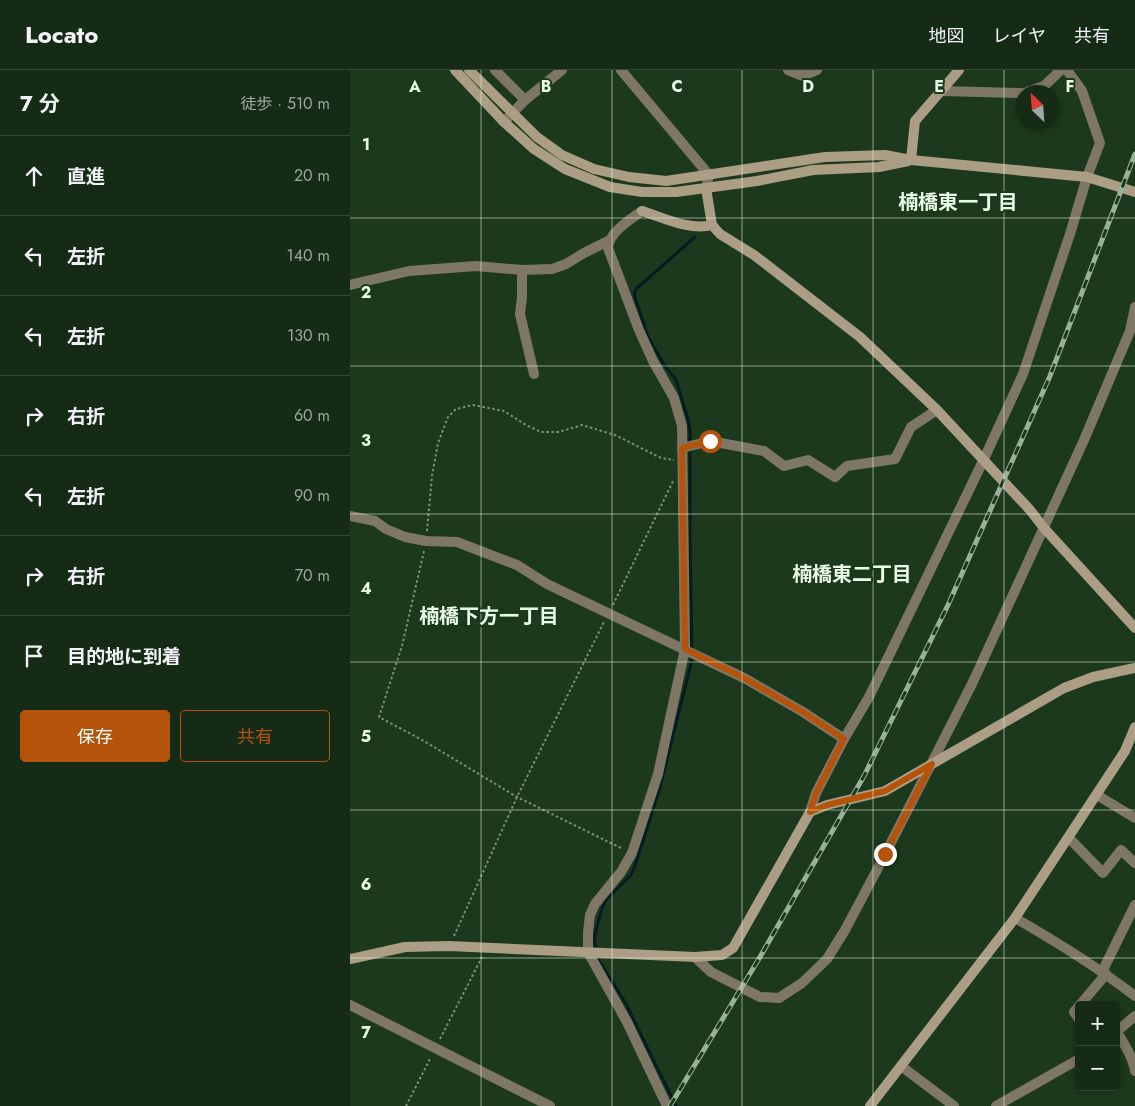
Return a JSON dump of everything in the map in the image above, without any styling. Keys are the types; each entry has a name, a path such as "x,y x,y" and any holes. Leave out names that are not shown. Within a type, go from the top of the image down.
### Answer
{"street":[{"path":"455,70 504,122 534,149 565,169 610,187 642,192 676,192 813,170 879,167 911,160"},
{"path":"469,70 537,137 562,155 594,169 629,177 666,181 825,157 885,155 911,160 1087,177 1135,192"},
{"path":"495,70 525,100"},
{"path":"504,122 525,100 562,70"},
{"path":"621,70 709,175"},
{"path":"788,70 803,76 817,70"},
{"path":"911,160 915,121 959,70"},
{"path":"1045,85 1061,70"},
{"path":"350,959 405,947 449,946 695,956 722,955 733,948 810,812 816,793 844,739 869,697 1023,374 1087,177 1100,143 1082,91 1068,70"},
{"path":"941,91 1015,93"},
{"path":"709,175 706,188 712,225 720,234 754,255 860,337 937,410 984,459 1135,628"},
{"path":"350,285 409,271 476,266 522,270 552,269 566,264 608,241 642,210 672,221 702,228 712,225"},
{"path":"608,241 608,248 639,330 653,361 674,398 682,426 685,649 658,774 632,853 622,872 595,904 590,915 588,932 588,952 626,1022 665,1101 656,1106"},
{"path":"522,270 520,314 534,374"},
{"path":"695,956 711,972 760,997 779,998 802,983 826,959 845,930 972,684 1084,440 1130,331 1135,308"},
{"path":"682,448 710,441 764,451 784,466 808,460 835,477 847,466 895,459 912,427 937,410"},
{"path":"350,516 375,522 405,537 426,541 457,542 517,565 546,584 746,679 803,712 844,739"},
{"path":"810,812 827,805 885,791 1064,688 1093,677 1135,668"},
{"path":"870,1106 1015,918 1097,795 1125,750 1135,727"},
{"path":"1097,795 1135,818"},
{"path":"1068,838 1103,872 1121,850 1135,863"},
{"path":"1082,1001 1104,973 1131,926 1135,905"},
{"path":"1015,918 1062,945 1135,996"},
{"path":"350,1005 550,1106"},
{"path":"1120,1029 1135,1016"},
{"path":"1120,1038 1128,1051 1135,1071"},
{"path":"996,1106 1075,1061"},
{"path":"901,1066 954,1106"}],"path":[{"path":"449,946 517,797 682,462 661,458 616,435 582,425 559,432 541,432 504,411 473,405 456,409 448,417 438,443 432,476 426,541 402,646 380,718 424,740 517,797 632,853"},
{"path":"406,1106 486,948"}],"waterway":[{"path":"676,1106 625,1002 599,961 594,939 605,901 631,875 635,866 660,787 692,660 690,431 676,380 665,366 648,337 634,294 636,289 695,237"}],"railway":[{"path":"670,1106 760,957 864,776 948,605 1050,376 1135,154"}],"district":[{"name":"楠橋東一丁目","path":"958,202"},
{"name":"楠橋東二丁目","path":"852,574"},
{"name":"楠橋下方一丁目","path":"489,616"}],"route":[{"path":"710,441 682,448 685,649 746,679 803,712 844,739 816,793 810,812 827,805 885,791 932,764 885,854"}]}
